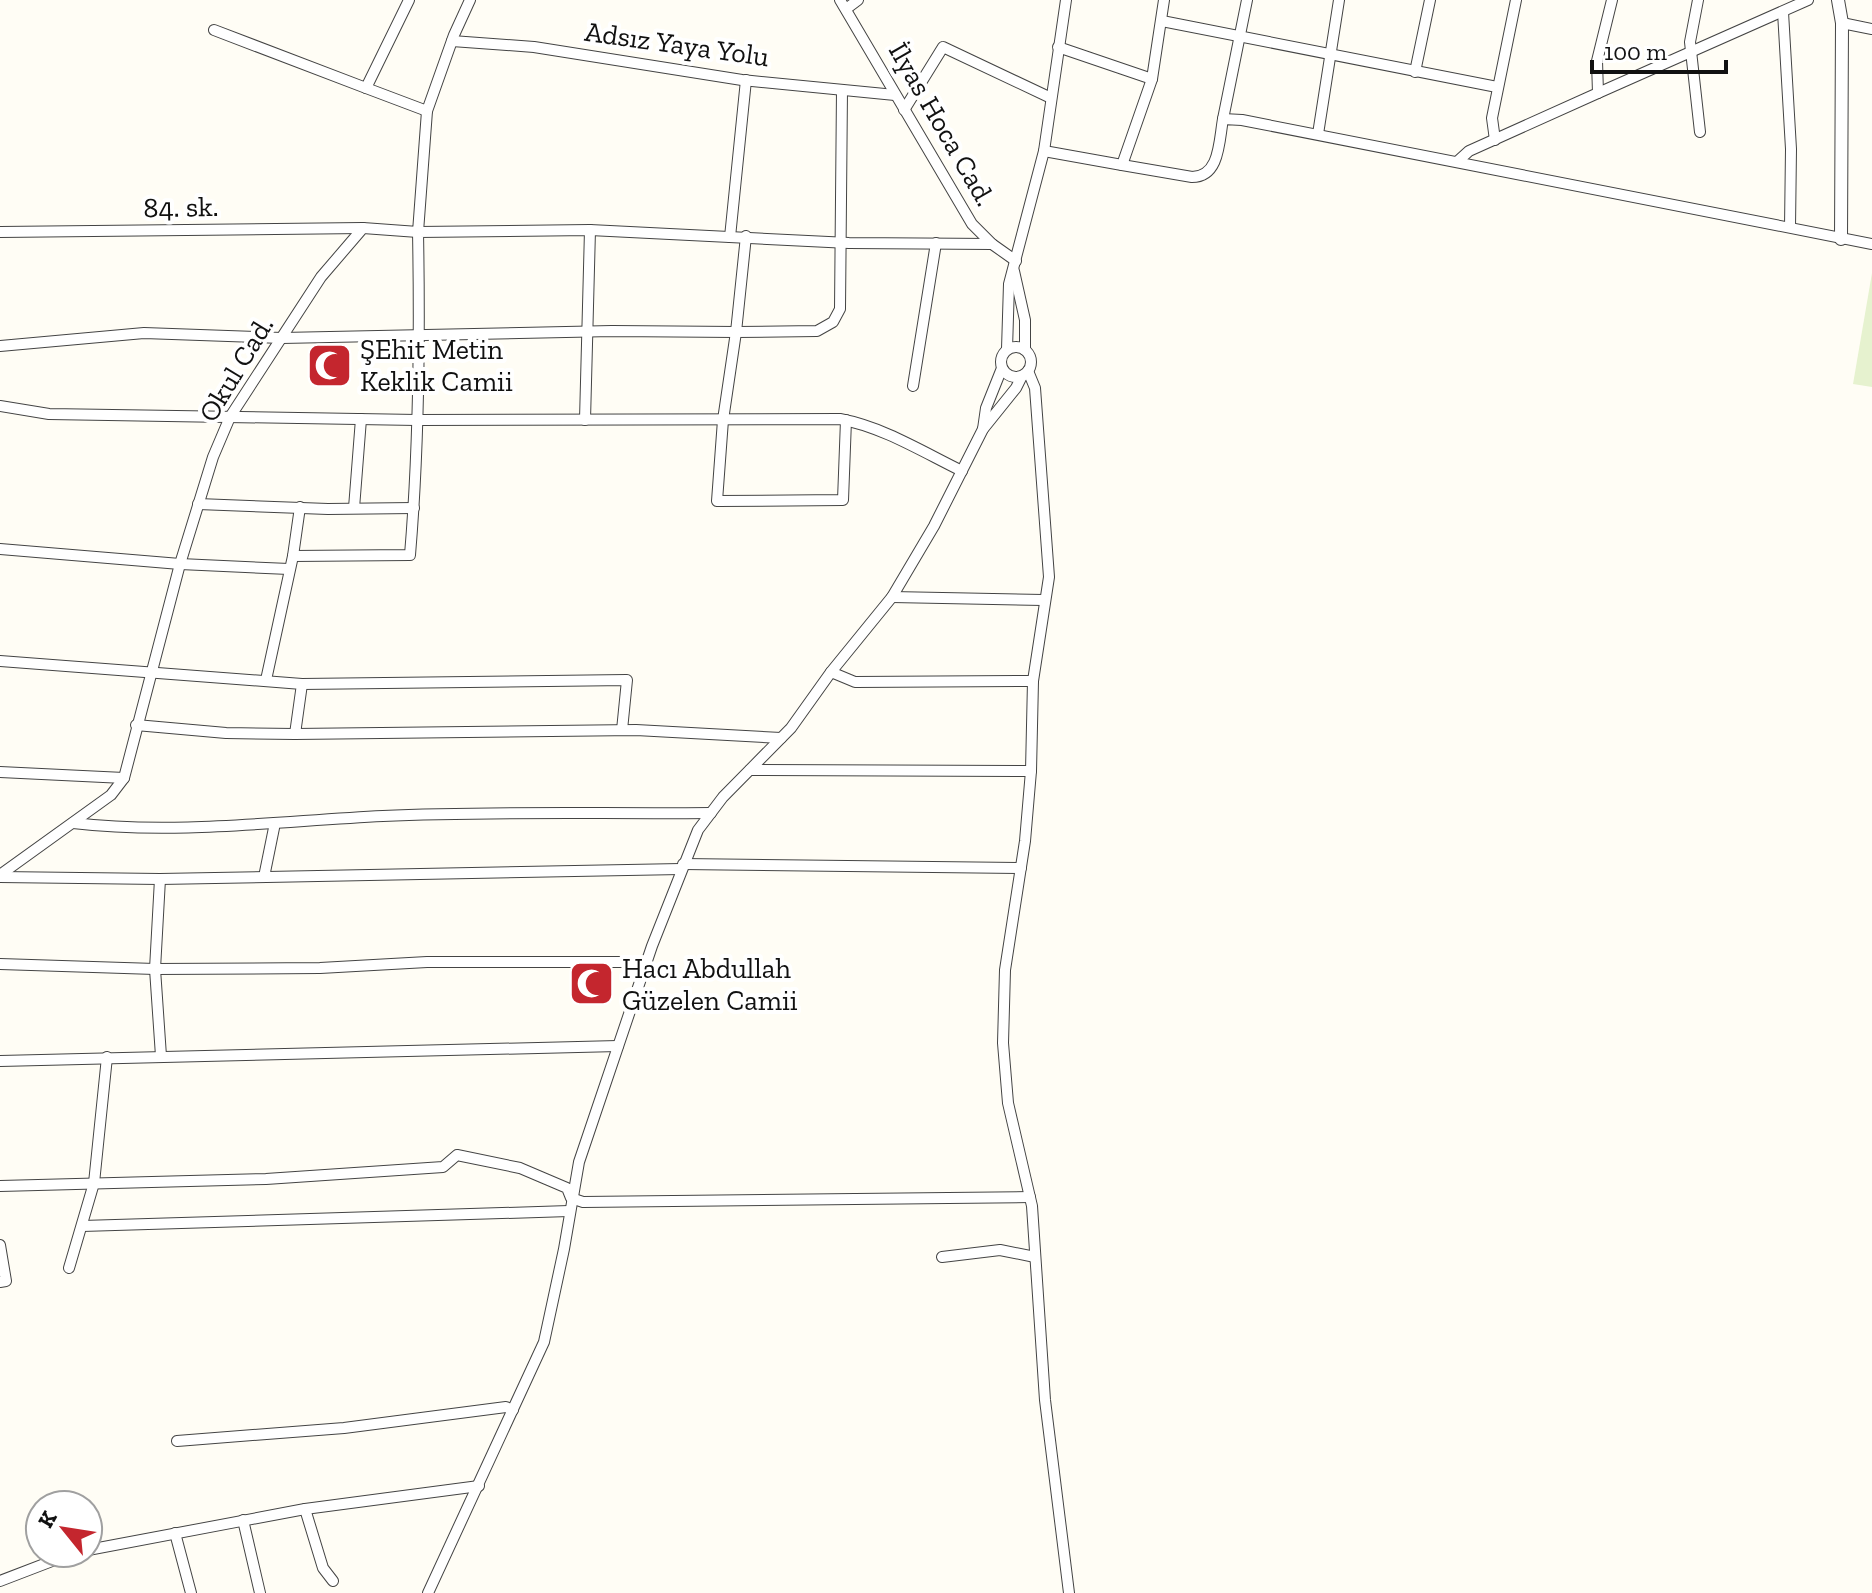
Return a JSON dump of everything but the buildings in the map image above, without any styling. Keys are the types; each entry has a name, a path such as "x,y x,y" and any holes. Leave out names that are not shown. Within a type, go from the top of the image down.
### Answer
{"street":[{"path":"366,88 409,0"},
{"path":"293,556 410,555 420,336 418,232 427,111 470,0"},
{"path":"843,5 858,0"},
{"path":"983,429 986,408 1007,349 1009,284 1044,151 1066,0"},
{"path":"1122,165 1152,79 1164,0"},
{"path":"1044,151 1201,177 1213,167 1247,0"},
{"path":"1318,134 1339,0"},
{"path":"1415,72 1430,0"},
{"path":"1495,140 1492,124 1497,87 1516,0"},
{"path":"1598,93 1597,61 1612,0"},
{"path":"1698,0 1691,31 1691,52 1700,132"},
{"path":"1458,161 1469,151 1808,0"},
{"path":"1838,0 1842,23 1841,239"},
{"name":"İlyas Hoca Cad.","path":"843,5 972,224 1015,266"},
{"path":"1783,12 1791,149 1790,227"},
{"path":"1162,21 1497,87"},
{"path":"1842,23 1872,29"},
{"path":"214,30 427,111"},
{"name":"Adsız Yaya Yolu","path":"452,41 534,47 746,80 895,95"},
{"path":"904,110 943,47 1051,98"},
{"path":"1058,47 1152,79"},
{"path":"730,237 746,80"},
{"path":"0,346 144,333 282,338 817,331 833,322 841,302 842,90"},
{"path":"1223,119 1318,134 1872,244"},
{"path":"363,228 418,232 590,230 842,243 992,244"},
{"name":"84. sk.","path":"0,232 363,228"},
{"name":"Okul Cad.","path":"124,778 180,564 213,457 230,417 321,277 363,228"},
{"path":"585,420 590,230"},
{"path":"746,236 723,420 717,501 843,500 846,420"},
{"path":"913,386 936,243"},
{"path":"1015,266 1025,320 1025,350"},
{"path":"428,1593 544,1342 579,1162 646,962 698,830 781,738 892,597 934,526 983,429 1025,374 1031,360 1025,350 1018,346 1007,349"},
{"path":"1002,368 1010,376 1025,374"},
{"path":"1025,374 1035,388 1049,577 1043,600 1033,681 1031,771 1021,868 1005,970 1003,1043 1008,1103 1030,1197 1045,1400 1069,1593"},
{"path":"0,406 49,414 230,417 846,420 879,431 962,471"},
{"path":"354,508 361,419"},
{"path":"198,504 414,508"},
{"path":"266,680 293,556 300,507"},
{"path":"0,549 180,564 289,569"},
{"path":"892,597 1043,600"},
{"path":"0,661 302,684 627,680 622,730"},
{"path":"831,672 855,682 1033,681"},
{"path":"295,734 302,684"},
{"path":"136,725 226,733 622,730 781,738"},
{"path":"750,770 1031,771"},
{"path":"0,772 124,778"},
{"path":"0,876 111,795 124,778"},
{"path":"73,823 110,827 275,823 384,816 711,813"},
{"path":"264,877 275,823"},
{"path":"0,876 160,879 682,866 1021,868"},
{"path":"160,879 155,969 161,1056"},
{"path":"0,964 155,969 320,968 427,962 646,962"},
{"path":"0,1061 618,1046"},
{"path":"69,1268 94,1183 107,1057"},
{"path":"0,1186 266,1179 443,1167 457,1155 520,1168 567,1188 571,1198 583,1202 1030,1197"},
{"path":"82,1226 569,1211"},
{"path":"0,1245 6,1281 0,1282"},
{"path":"942,1257 1000,1250 1035,1257"},
{"path":"177,1441 344,1428 506,1407 513,1410"},
{"path":"104,1547 305,1509 479,1486"},
{"path":"305,1509 323,1568 333,1581"},
{"path":"243,1520 260,1593"},
{"path":"175,1533 191,1593"},
{"path":"0,1581 31,1569"}],"green space":[{"path":"1872,273 1872,387 1853,384"}],"place":[{"name":"ŞEhit Metin Keklik Camii","path":"329,365"},
{"name":"Hacı Abdullah Güzelen Camii","path":"591,984"}]}
